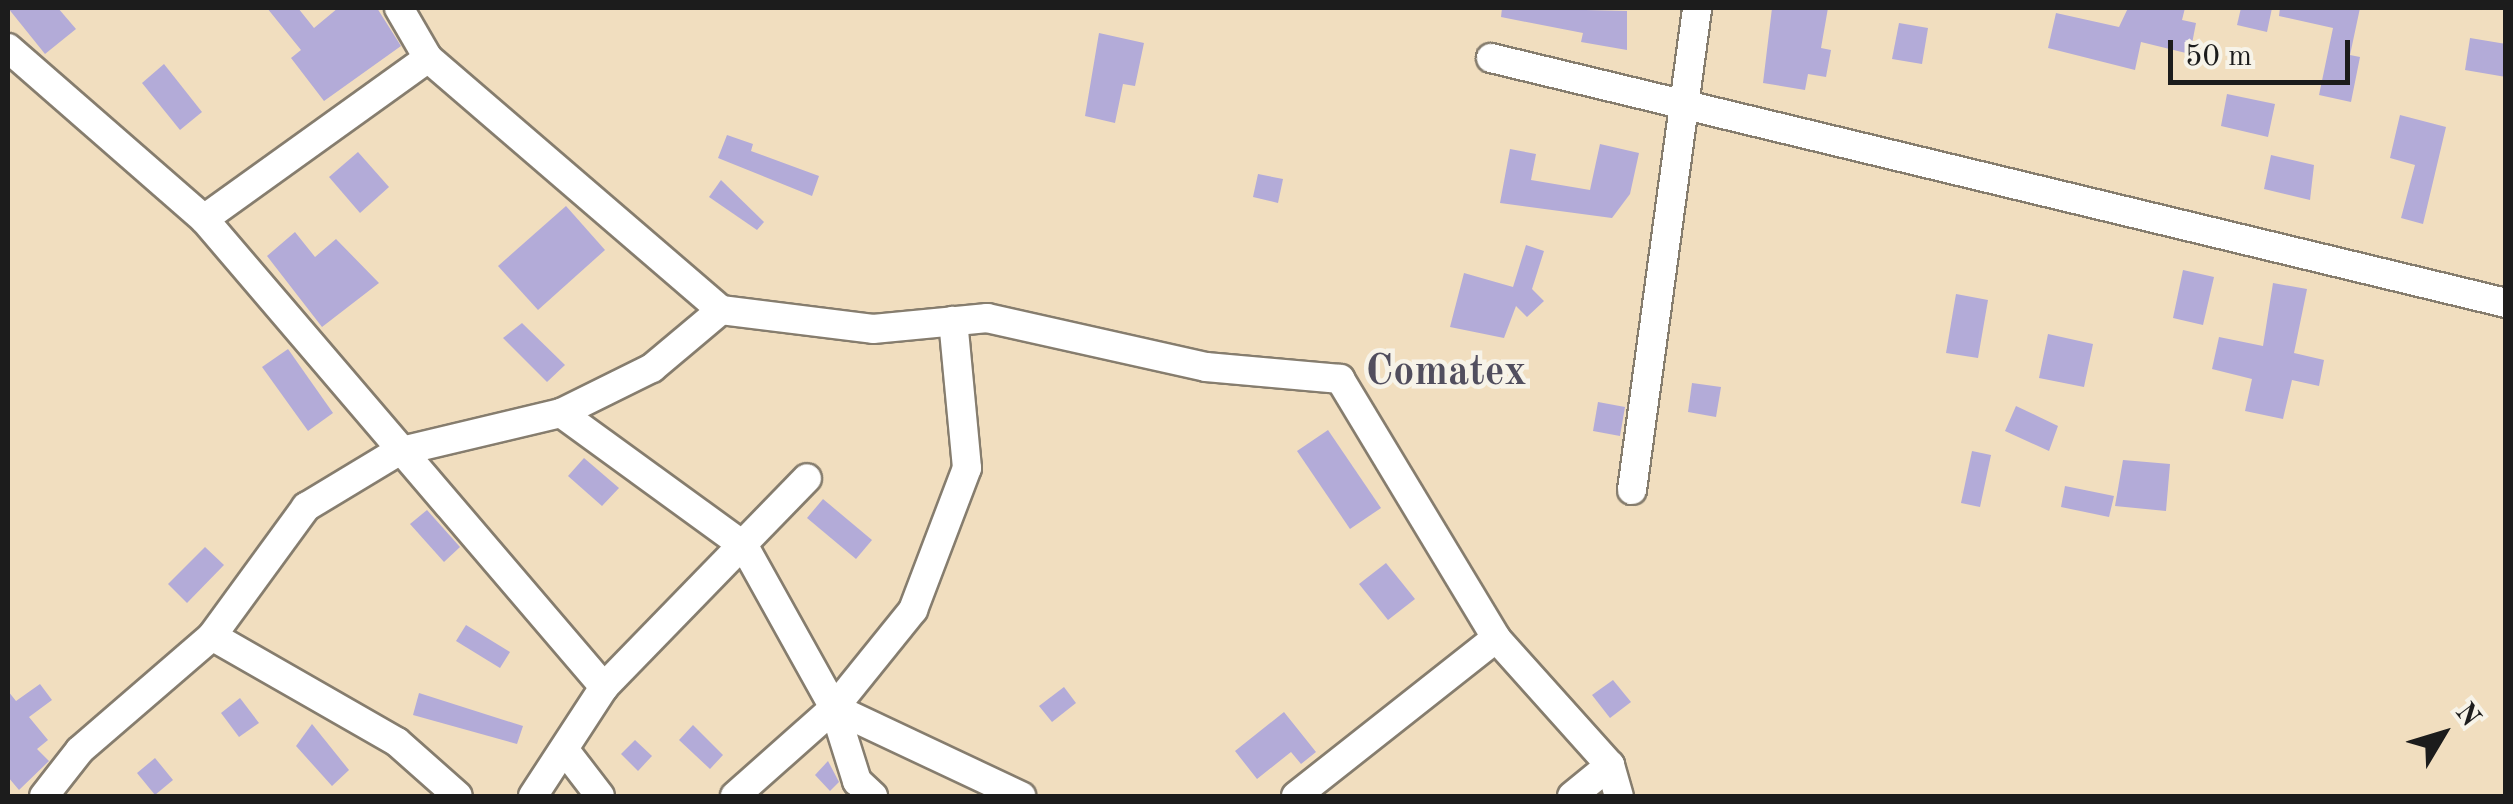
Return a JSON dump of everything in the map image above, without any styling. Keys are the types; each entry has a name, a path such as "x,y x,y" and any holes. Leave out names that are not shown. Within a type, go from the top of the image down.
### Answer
{"street":[{"path":"399,8 428,58 721,310 873,329 987,318 1206,367 1340,379 1496,638 1610,765 1619,796"},
{"path":"1632,490 1697,8"},
{"path":"8,48 204,219 397,452 604,687"},
{"path":"204,219 428,58"},
{"path":"1490,58 2506,302"},
{"path":"44,796 80,750 212,636 306,507 397,452 562,413 652,368 721,310"},
{"path":"742,794 834,708 912,610 967,468 954,321"},
{"path":"562,413 744,546 834,708 860,791"},
{"path":"533,796 567,753 604,687 807,478"},
{"path":"212,636 397,742 458,796"},
{"path":"1296,796 1496,638"},
{"path":"834,708 1021,796"},
{"path":"567,753 600,796"},
{"path":"1572,796 1610,765"}],"building":[{"path":"8,8 58,8 76,29 45,54"},
{"path":"267,8 298,8 314,28 338,8 377,8 401,46 324,101 291,58 301,50"},
{"path":"1502,8 1627,11 1627,50 1581,42 1583,33 1501,17"},
{"path":"1772,8 1828,8 1821,48 1831,50 1826,77 1808,74 1805,90 1763,83"},
{"path":"2128,8 2185,8 2182,20 2196,23 2190,54 2141,42 2135,70 2048,48 2056,13 2119,27"},
{"path":"2241,8 2272,8 2267,32 2237,25"},
{"path":"2280,8 2360,8 2350,55 2360,57 2351,102 2319,95 2333,28 2279,16"},
{"path":"1899,23 1928,28 1922,64 1892,59"},
{"path":"1099,33 1144,43 1135,86 1123,84 1115,123 1085,116"},
{"path":"2470,38 2506,44 2506,77 2465,70"},
{"path":"164,64 202,112 180,130 142,83"},
{"path":"2227,94 2275,104 2268,137 2221,126"},
{"path":"2400,115 2446,127 2423,224 2401,218 2415,165 2390,158"},
{"path":"727,135 753,144 751,151 819,176 812,196 718,158"},
{"path":"1600,144 1639,153 1630,194 1612,218 1500,203 1510,149 1536,154 1531,180 1590,190"},
{"path":"358,152 389,187 360,213 329,177"},
{"path":"2271,155 2314,165 2310,200 2264,189"},
{"path":"1258,174 1283,179 1278,203 1253,197"},
{"path":"721,180 764,222 757,230 709,197"},
{"path":"566,206 605,250 538,310 498,266"},
{"path":"295,232 315,257 336,239 379,283 322,327 267,256"},
{"path":"1526,245 1544,251 1532,289 1544,301 1527,317 1516,306 1504,338 1450,327 1464,273 1513,287"},
{"path":"2183,270 2214,277 2203,325 2173,318"},
{"path":"2273,283 2307,289 2294,353 2324,360 2319,386 2292,380 2283,419 2245,411 2252,379 2212,369 2219,337 2263,346"},
{"path":"1956,294 1988,300 1978,358 1946,353"},
{"path":"522,323 565,365 547,382 503,338"},
{"path":"2048,334 2093,344 2084,387 2039,378"},
{"path":"288,349 333,413 308,431 262,367"},
{"path":"1692,383 1721,387 1716,417 1688,412"},
{"path":"1598,402 1625,407 1620,436 1593,431"},
{"path":"2016,406 2058,426 2049,451 2005,431"},
{"path":"1328,430 1381,508 1350,529 1297,451"},
{"path":"1972,451 1991,455 1980,507 1961,503"},
{"path":"584,458 619,488 602,506 568,476"},
{"path":"2123,460 2170,464 2166,511 2115,506"},
{"path":"2065,486 2114,496 2109,517 2061,507"},
{"path":"823,499 872,540 856,559 807,518"},
{"path":"427,510 460,547 444,562 410,524"},
{"path":"205,547 224,565 187,603 168,584"},
{"path":"1386,563 1415,599 1388,620 1359,584"},
{"path":"466,625 510,652 500,668 456,641"},
{"path":"1613,680 1631,702 1610,718 1592,695"},
{"path":"40,684 52,700 29,717 48,740 37,749 49,761 19,790 8,777 8,691 16,701"},
{"path":"1064,687 1076,703 1052,722 1039,706"},
{"path":"419,693 523,726 517,744 413,715"},
{"path":"240,698 259,723 239,737 221,713"},
{"path":"1284,712 1316,752 1301,764 1291,752 1257,779 1235,751"},
{"path":"312,724 349,770 332,786 296,746"},
{"path":"693,725 723,755 710,769 679,740"},
{"path":"635,740 652,756 638,771 621,754"},
{"path":"155,758 173,780 155,795 137,773"},
{"path":"828,761 839,782 830,791 815,775"}],"district":[{"name":"Comatex","path":"1446,373"}]}
